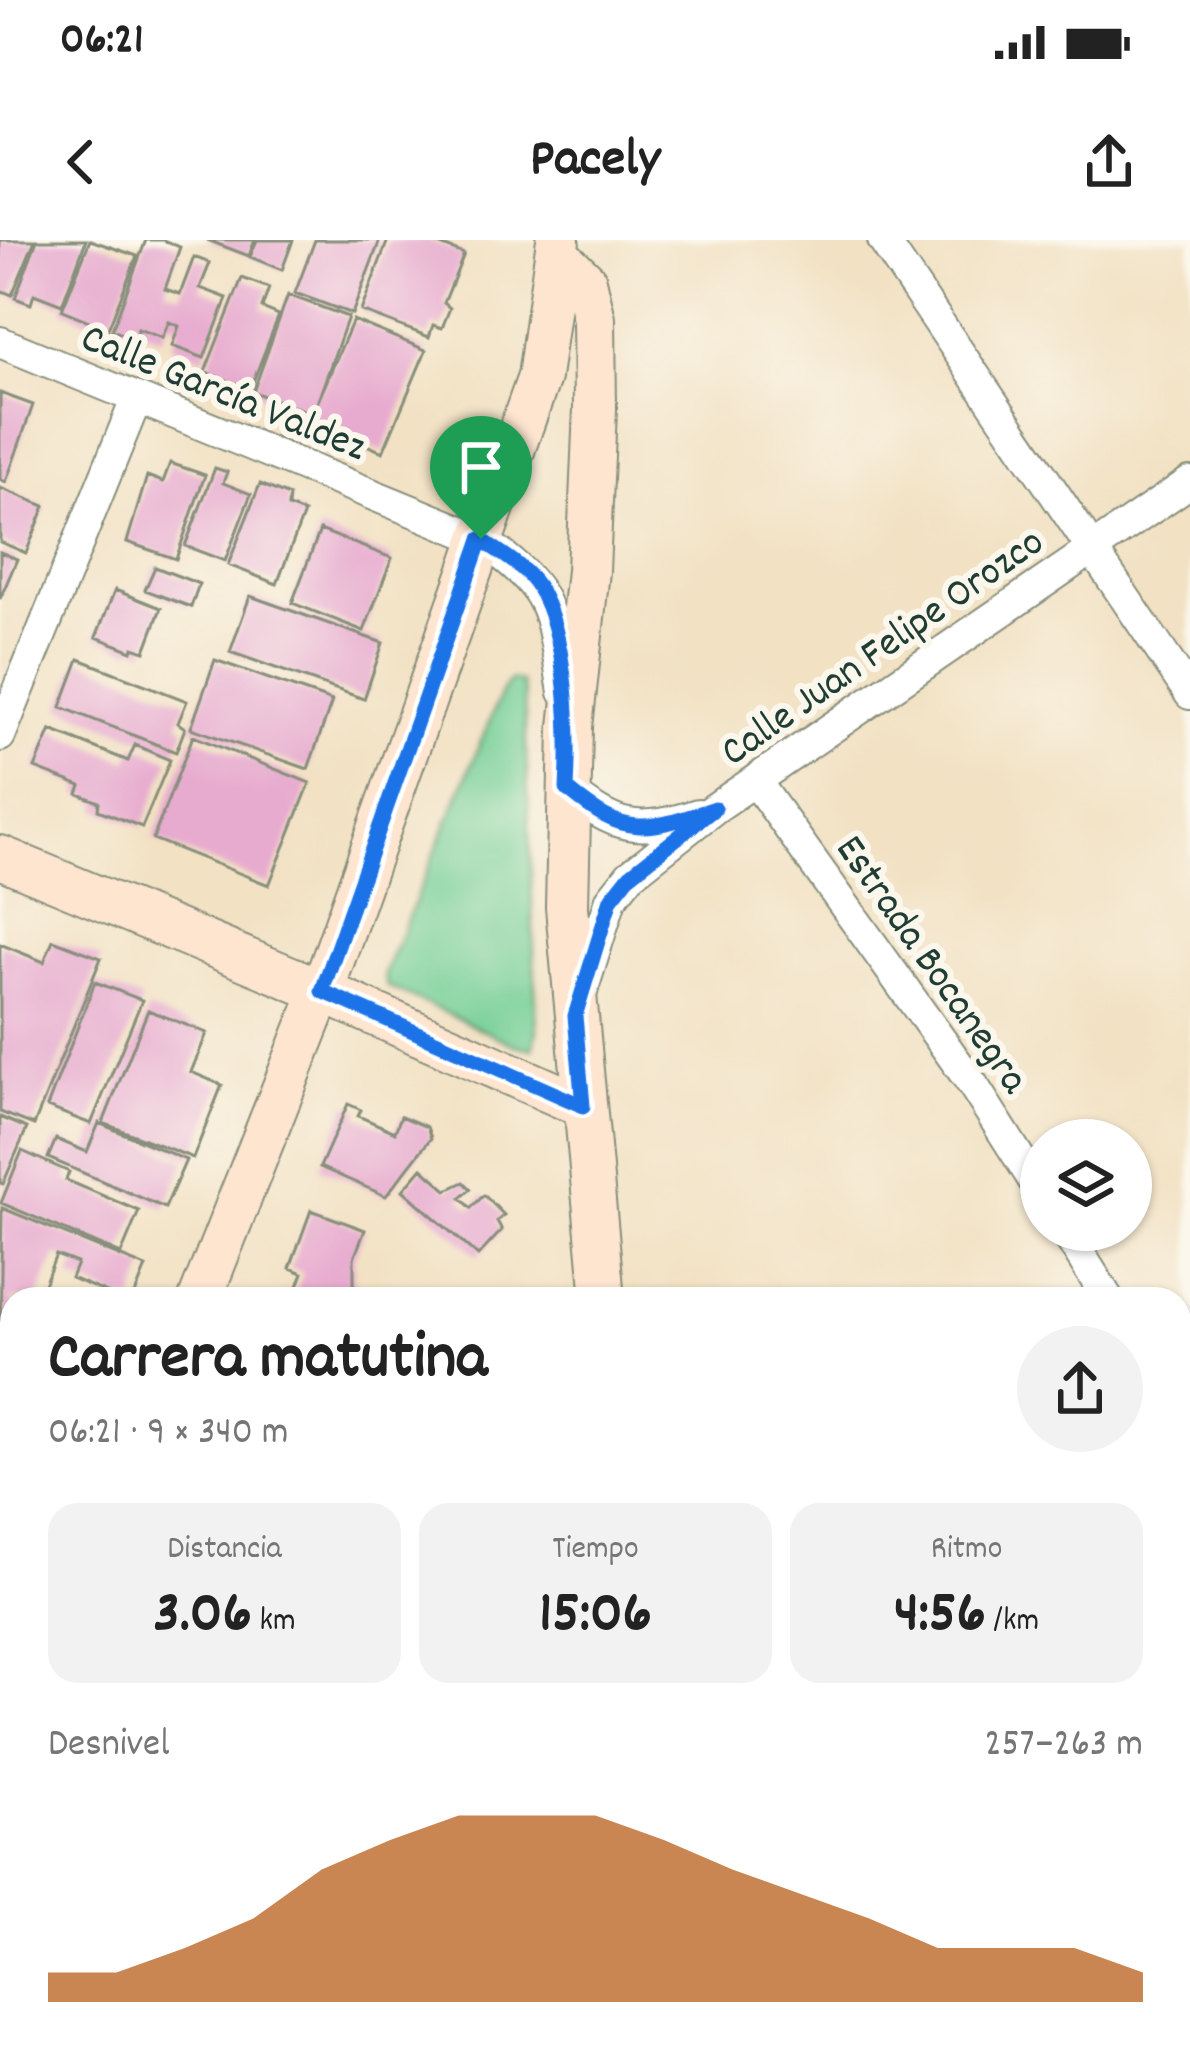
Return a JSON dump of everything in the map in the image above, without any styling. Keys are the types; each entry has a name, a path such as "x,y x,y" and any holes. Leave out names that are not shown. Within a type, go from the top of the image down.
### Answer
{"main road":[{"path":"205,1287 322,991 539,377 548,245"},
{"path":"548,245 586,281 594,319 596,409 588,571 567,789 567,907 602,1287"},
{"path":"0,857 583,1106"}],"street":[{"path":"883,240 1190,694"},
{"name":"Calle García Valdez","path":"0,342 481,539 523,569 547,604 571,727"},
{"path":"0,736 136,400"},
{"name":"Calle Juan Felipe Orozco","path":"575,1016 611,899 630,875 715,808 1190,482"},
{"name":"Estrada Bocanegra","path":"756,782 973,1085 1020,1159"},
{"path":"567,789 596,814 632,827 665,824 715,808"},
{"path":"1078,1251 1101,1287"}],"green space":[{"path":"510,680 521,682 524,694 537,1032 533,1049 387,986 384,975"}],"building":[{"path":"0,240 35,240 12,295 0,290"},
{"path":"37,240 86,240 62,305 34,294 31,304 15,298"},
{"path":"90,240 137,256 108,329 62,310"},
{"path":"146,240 180,247 165,289 180,294 194,257 210,263 200,288 227,298 204,358 172,346 179,326 169,322 162,338 138,329 135,339 112,330"},
{"path":"207,240 255,240 249,256"},
{"path":"257,240 293,240 282,270 250,257"},
{"path":"315,240 380,240 352,314 295,293"},
{"path":"388,240 428,240 464,254 444,303 450,308 442,328 433,325 429,337 361,311"},
{"path":"242,278 269,288 262,308 279,315 250,389 205,372"},
{"path":"288,295 348,317 316,406 353,320 426,350 383,452 311,422 314,414 253,392"},
{"path":"0,393 33,405 6,482 0,479"},
{"path":"170,463 205,475 176,559 127,542 147,476 163,482"},
{"path":"215,468 227,472 223,483 251,494 225,561 185,546"},
{"path":"260,484 289,496 288,507 304,513 277,584 228,565"},
{"path":"0,488 45,506 26,553 0,542"},
{"path":"320,530 392,558 364,631 292,603"},
{"path":"0,552 17,559 0,599"},
{"path":"155,567 199,584 191,607 145,590"},
{"path":"115,590 161,608 145,651 96,637"},
{"path":"250,596 383,643 364,699 230,652"},
{"path":"79,659 187,701 178,723 185,728 176,752 61,707"},
{"path":"215,660 332,701 308,769 191,728"},
{"path":"51,730 128,761 135,745 170,760 142,827 98,810 99,802 78,794 81,786 35,768"},
{"path":"193,736 310,783 269,885 153,839"},
{"path":"53,940 101,958 34,1125 0,1112 0,944 44,962"},
{"path":"95,982 142,1000 91,1124 47,1107"},
{"path":"148,1010 207,1033 191,1072 222,1085 193,1158 103,1123"},
{"path":"348,1104 361,1110 358,1116 395,1132 401,1116 427,1127 431,1138 386,1196 320,1167"},
{"path":"0,1117 27,1128 3,1184 0,1183"},
{"path":"99,1123 186,1160 165,1208 48,1158 56,1139 87,1152"},
{"path":"22,1151 69,1172 66,1180 139,1211 121,1254 1,1203"},
{"path":"422,1168 447,1190 464,1182 471,1189 461,1198 471,1208 484,1195 504,1215 497,1221 502,1230 478,1256 403,1190"},
{"path":"2,1208 146,1267 138,1287 92,1287 71,1278 77,1263 56,1255 43,1287 1,1287"},
{"path":"311,1210 365,1230 354,1258 354,1287 298,1287 303,1273 290,1268"}],"route":[{"path":"481,539 523,569 547,604 571,727 567,789 596,814 632,827 653,826 715,808 630,875 611,899 575,1016 583,1106 322,991 481,539"}]}
